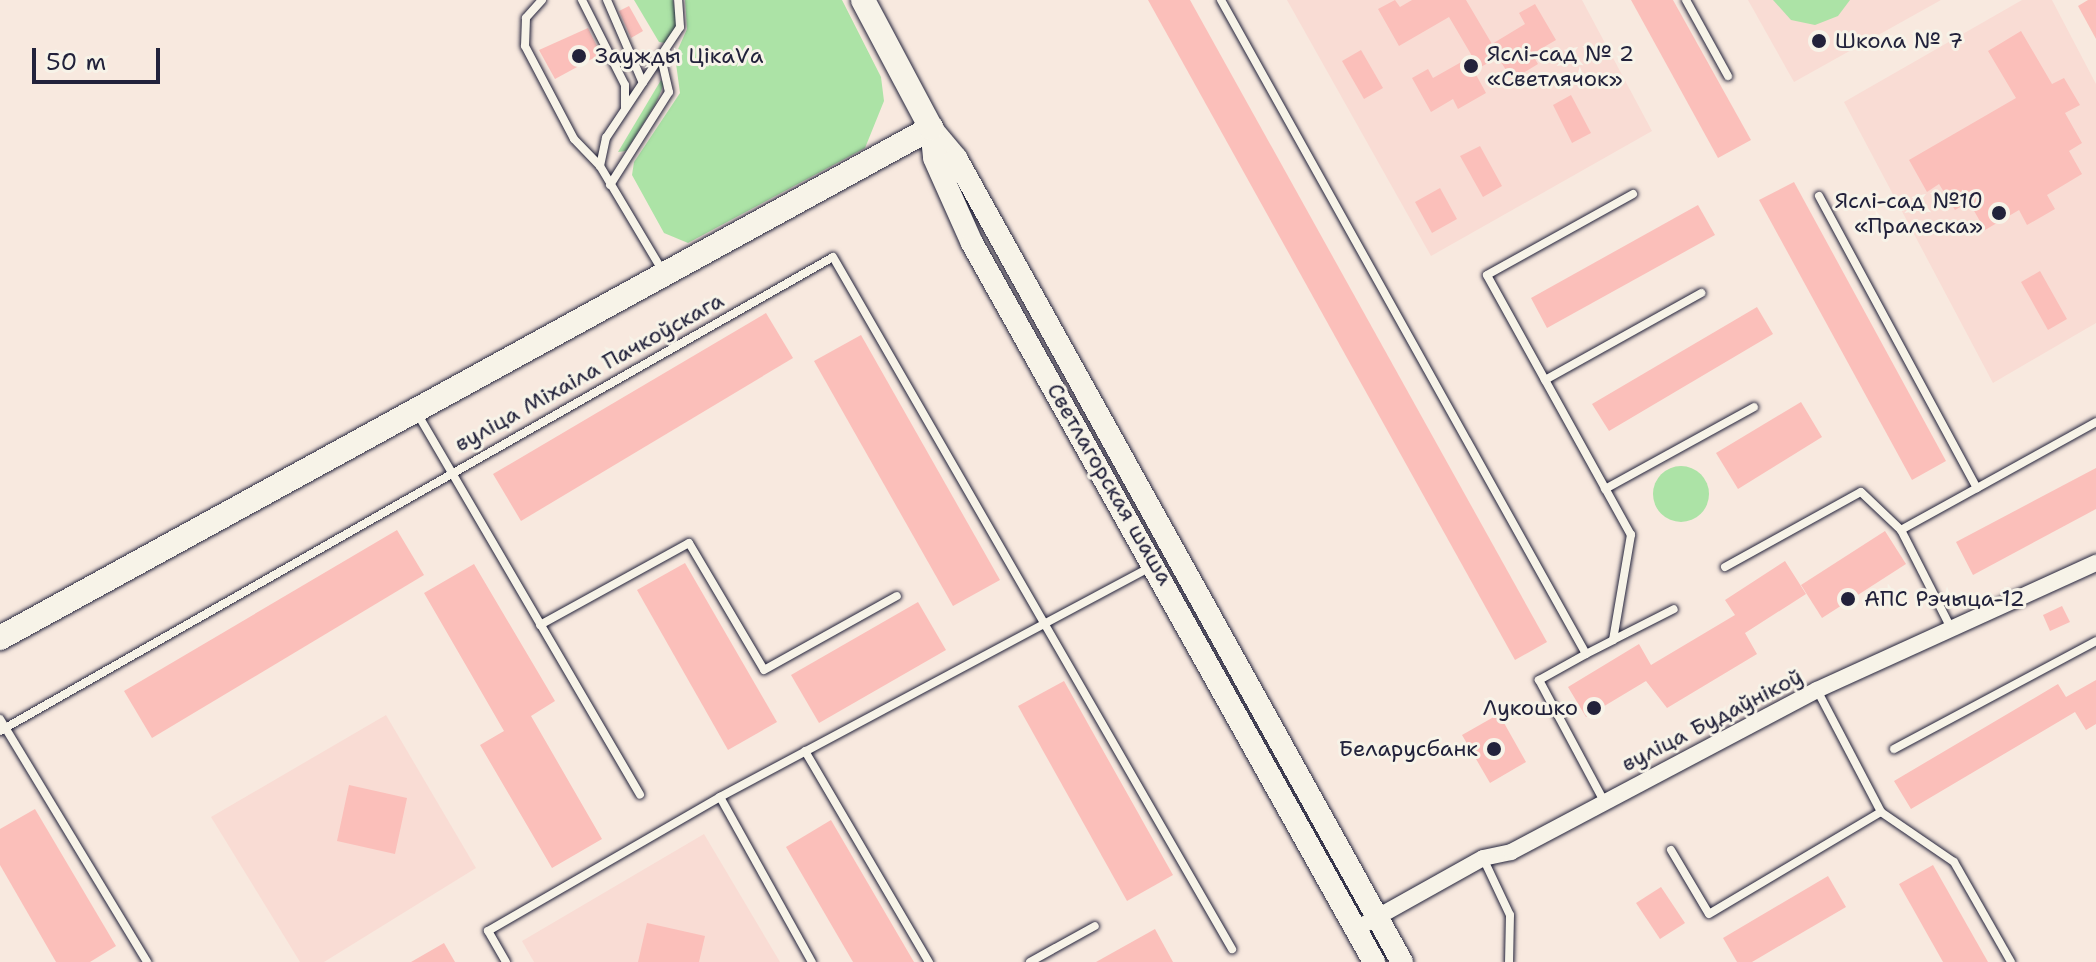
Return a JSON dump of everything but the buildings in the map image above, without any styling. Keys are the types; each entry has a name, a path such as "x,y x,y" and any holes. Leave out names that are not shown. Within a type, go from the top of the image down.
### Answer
{"main road":[{"name":"Светлагорская шаша","path":"863,0 931,128 934,158 972,243 1156,564 1374,962"},
{"path":"0,638 417,413 931,128 956,158 1402,962"}],"street":[{"name":"вуліца Будаўнікоў","path":"1356,929 1483,858 1511,852 1817,690 2096,563"}],"lane":[{"path":"542,0 526,18 525,46 574,139 600,166 665,275"},
{"path":"582,0 625,85 625,108"},
{"path":"607,0 643,84"},
{"path":"600,166 606,138 680,27 678,0"},
{"path":"1221,0 1586,654"},
{"path":"1686,0 1728,76"},
{"path":"610,185 669,92 661,58"},
{"path":"1613,640 1631,535 1487,275 1633,194"},
{"path":"1819,196 1977,488"},
{"name":"вуліца Міхаіла Пачкоўскага","path":"2,730 450,471 833,257 1043,621"},
{"path":"1545,380 1701,293"},
{"path":"1605,489 1754,407"},
{"path":"417,413 640,795"},
{"path":"1901,530 2096,422"},
{"path":"1725,567 1861,492 1901,530 1951,628"},
{"path":"540,625 689,543 764,670 897,596"},
{"path":"506,962 488,931 720,797 1043,621 1156,564"},
{"path":"1604,801 1539,680 1674,609"},
{"path":"1043,621 1232,949"},
{"path":"1894,749 2096,641"},
{"path":"1817,690 1881,812 1954,862 2011,962"},
{"path":"0,719 2,730 147,962"},
{"path":"805,751 929,962"},
{"path":"720,797 812,962"},
{"path":"1671,850 1709,914 1881,812"},
{"path":"1483,858 1510,915 1509,962"},
{"path":"1030,962 1095,926"}],"shaded area":[{"name":"Яслі-сад № 2 «Светлячок»","path":"1287,0 1582,0 1652,131 1431,256"},
{"name":"Школа № 7","path":"1748,0 1941,0 1794,82"},
{"name":"Яслі-сад №10 «Пралеска»","path":"2022,0 2052,0 2096,84 2096,323 1993,383 1844,102"},
{"path":"386,715 476,868 324,962 300,962 211,817"},
{"path":"704,834 780,962 534,962 522,941"}],"green space":[{"path":"634,0 673,0 677,25 666,43 659,42"},
{"path":"685,0 842,0 881,77 884,101 865,148 688,243 664,233 632,175 634,162 680,93 675,56 687,29"},
{"path":"1773,0 1850,0 1838,16 1815,25 1791,20"},
{"path":"661,80 664,84 656,103 626,151 618,152"},
{"path":"1681,466 1701,474 1709,494 1701,514 1681,522 1661,514 1653,494 1661,474"}],"place":[{"name":"Школа № 7","path":"1819,41"},
{"name":"Заужды ЦікаVа","path":"579,56"},
{"name":"Яслі-сад № 2 «Светлячок»","path":"1471,66"},
{"name":"Яслі-сад №10 «Пралеска»","path":"1999,213"},
{"name":"АПС Рэчыца-12","path":"1848,599"},
{"name":"Лукошко","path":"1594,708"},
{"name":"Беларусбанк","path":"1494,749"}]}
